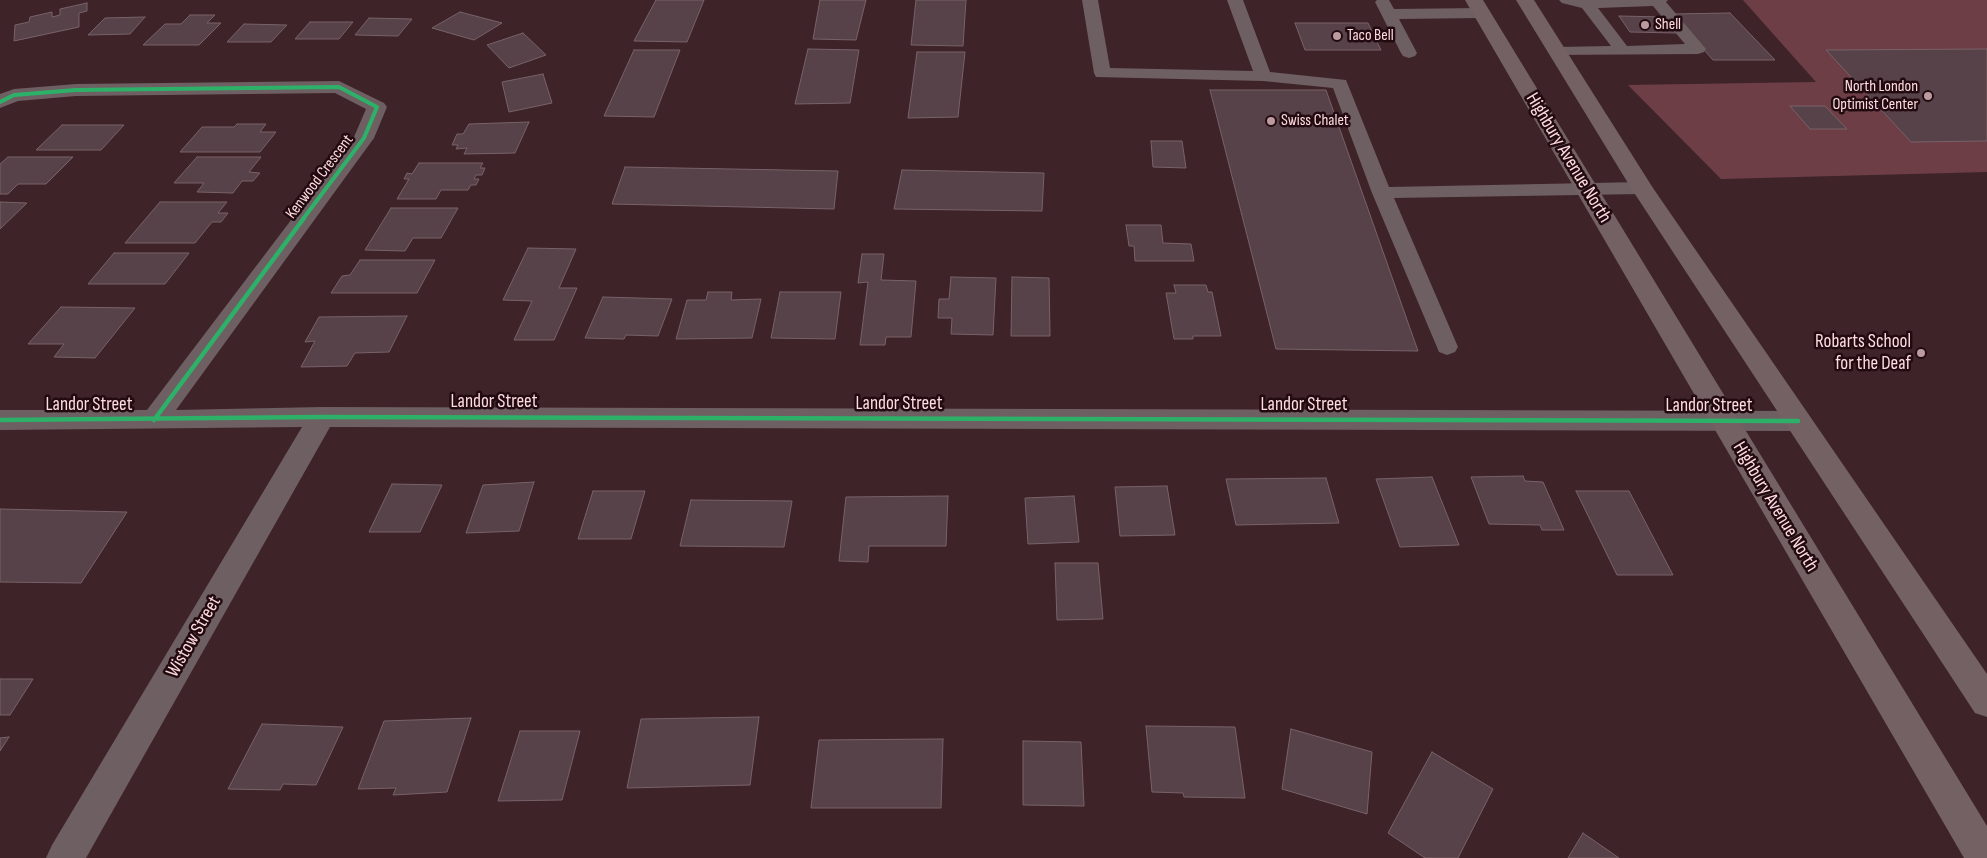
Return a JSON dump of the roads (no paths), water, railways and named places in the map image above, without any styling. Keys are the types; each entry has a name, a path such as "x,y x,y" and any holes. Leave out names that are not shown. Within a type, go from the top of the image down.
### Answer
{"main road":[{"path":"1525,0 1642,188 1987,702"},
{"name":"Highbury Avenue North","path":"1477,6 1985,858"}],"street":[{"name":"Kenwood Crescent","path":"0,102 14,95 76,90 340,87 377,107 364,138 154,420"},
{"name":"Landor Street","path":"0,420 322,417 1798,422"},
{"name":"Wistow Street","path":"65,858 322,417"}],"lane":[{"path":"1090,0 1102,73 1263,76 1340,84 1382,193 1447,347"},
{"path":"1235,0 1263,76"},
{"path":"1557,52 1698,49 1659,1 1587,4 1566,0"},
{"path":"1640,3 1652,17"},
{"path":"1587,4 1623,51"},
{"path":"1618,4 1630,17"},
{"path":"1409,54 1385,7 1477,6"},
{"path":"1642,33 1656,50"},
{"path":"1665,33 1677,49"},
{"path":"1382,193 1642,188"}],"place":[{"name":"Shell","path":"1645,25"},
{"name":"Taco Bell","path":"1337,36"},
{"name":"North London Optimist Center","path":"1928,96"},
{"name":"Swiss Chalet","path":"1271,121"},
{"name":"Robarts School for the Deaf","path":"1921,353"}]}
